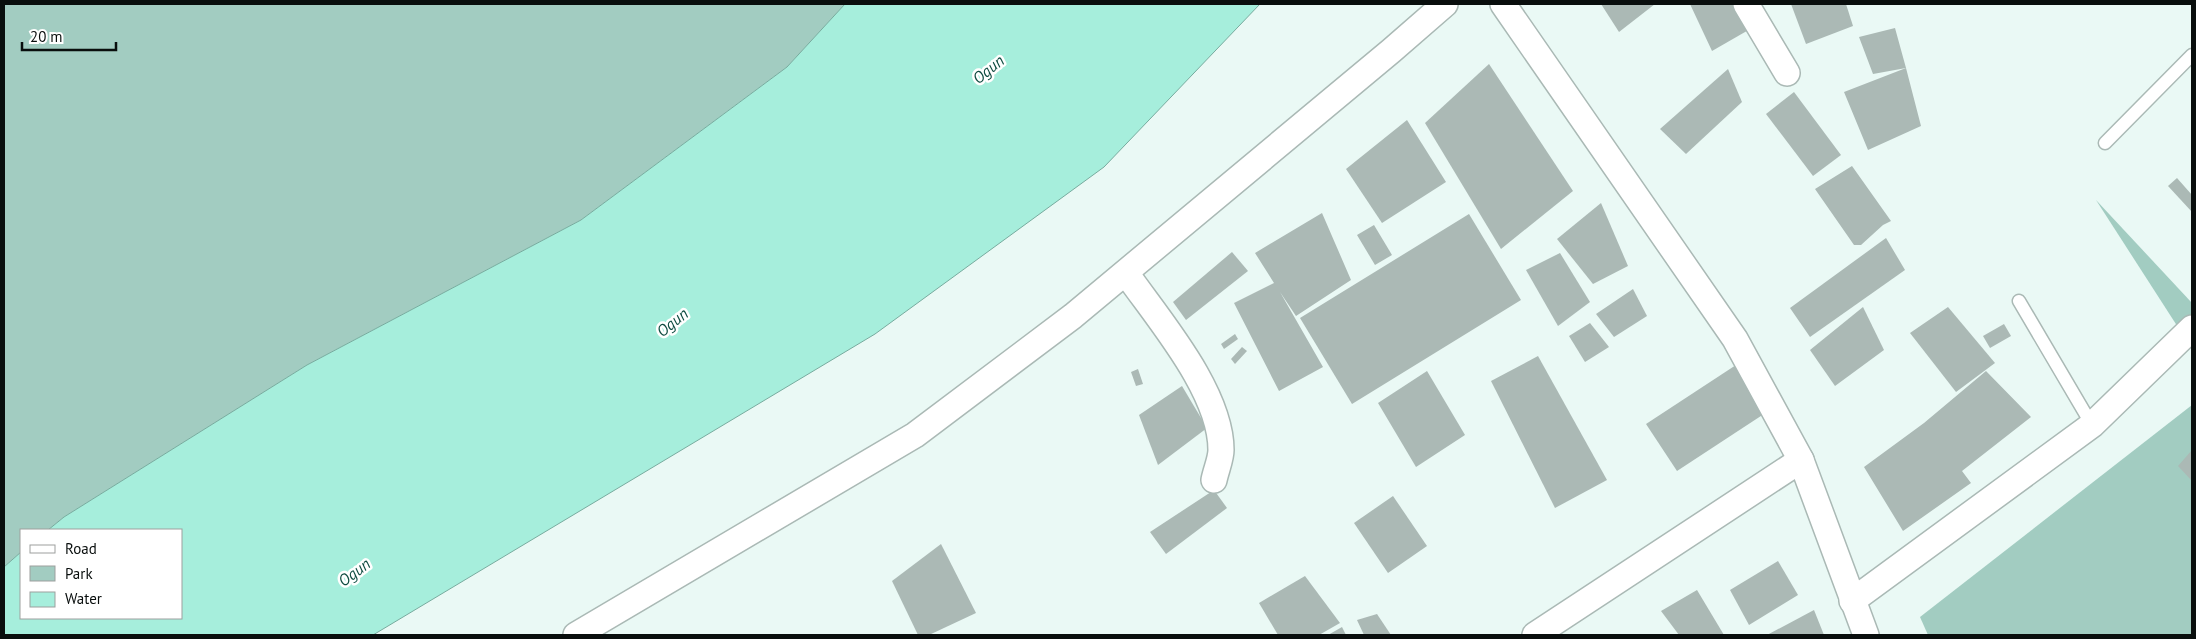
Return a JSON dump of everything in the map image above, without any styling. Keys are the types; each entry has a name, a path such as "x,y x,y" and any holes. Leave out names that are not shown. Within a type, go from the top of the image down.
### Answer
{"street":[{"path":"590,632 914,434 1074,316 1445,4"},
{"path":"1503,4 1736,339 1801,460 1866,635"},
{"path":"1746,4 1787,73"},
{"path":"1126,272 1197,376 1211,404 1220,433 1221,452 1214,480"},
{"path":"1852,601 2092,425 2192,328"},
{"path":"1535,635 1801,460"}],"lane":[{"path":"2105,143 2192,55"},
{"path":"2019,300 2092,425"}],"green space":[{"path":"4,4 845,4 787,67 581,220 307,365 64,517 49,529 20,529 20,553 4,567"},
{"path":"2096,200 2192,303 2192,349"},
{"path":"2192,405 2192,635 1928,635 1920,617"}],"water":[{"name":"Ogun","path":"845,4 1260,4 1104,167 875,334 373,635 4,635 4,567 20,553 20,619 182,619 182,529 49,529 64,517 307,365 581,220 787,67"}],"building":[{"path":"1601,4 1655,4 1619,32"},
{"path":"1690,4 1739,4 1752,28 1712,51"},
{"path":"1791,4 1846,4 1853,26 1806,44"},
{"path":"1895,28 1906,68 1873,74 1859,37"},
{"path":"1489,64 1573,191 1501,249 1425,123"},
{"path":"1906,68 1921,126 1868,150 1844,92"},
{"path":"1728,69 1742,102 1686,154 1660,129"},
{"path":"1794,92 1841,155 1813,176 1766,114"},
{"path":"1407,120 1446,182 1382,223 1346,169"},
{"path":"1852,166 1891,221 1883,225 1861,245 1854,245 1815,189"},
{"path":"2177,178 2192,195 2192,212 2168,186"},
{"path":"1601,203 1628,266 1593,284 1557,239"},
{"path":"1322,213 1351,280 1296,316 1280,292 1323,367 1279,391 1234,303 1274,283 1255,253"},
{"path":"1469,214 1521,300 1352,404 1300,318"},
{"path":"1374,225 1392,255 1375,265 1357,235"},
{"path":"1886,238 1905,270 1810,337 1790,308"},
{"path":"1232,252 1248,271 1186,320 1173,302"},
{"path":"1560,253 1590,302 1558,326 1526,270"},
{"path":"1633,289 1647,316 1614,337 1596,314"},
{"path":"1863,307 1884,350 1835,386 1810,350"},
{"path":"1948,307 1995,363 1956,392 1910,333"},
{"path":"1590,323 1609,347 1585,362 1569,336"},
{"path":"2004,324 2011,336 1990,348 1983,336"},
{"path":"1235,334 1238,339 1224,349 1221,344"},
{"path":"1242,347 1247,351 1235,364 1231,359"},
{"path":"1538,356 1607,480 1555,508 1491,381"},
{"path":"1736,365 1767,412 1677,471 1646,424"},
{"path":"1138,369 1143,384 1136,386 1131,372"},
{"path":"1427,371 1465,435 1416,467 1378,403"},
{"path":"1986,371 2031,417 1962,471 1971,483 1903,531 1864,467 1924,423"},
{"path":"1182,386 1207,428 1158,465 1139,415"},
{"path":"2192,450 2192,481 2178,466"},
{"path":"1214,490 1227,508 1166,554 1150,532"},
{"path":"1393,496 1427,546 1388,573 1354,523"},
{"path":"941,544 976,613 929,635 918,635 892,581"},
{"path":"1778,561 1798,595 1749,625 1730,590"},
{"path":"1305,576 1340,623 1319,635 1278,635 1259,603"},
{"path":"1697,590 1724,635 1679,635 1661,611"},
{"path":"1814,610 1824,635 1767,635"},
{"path":"1377,614 1391,635 1364,635 1357,620"},
{"path":"1342,627 1346,635 1328,635"}]}
